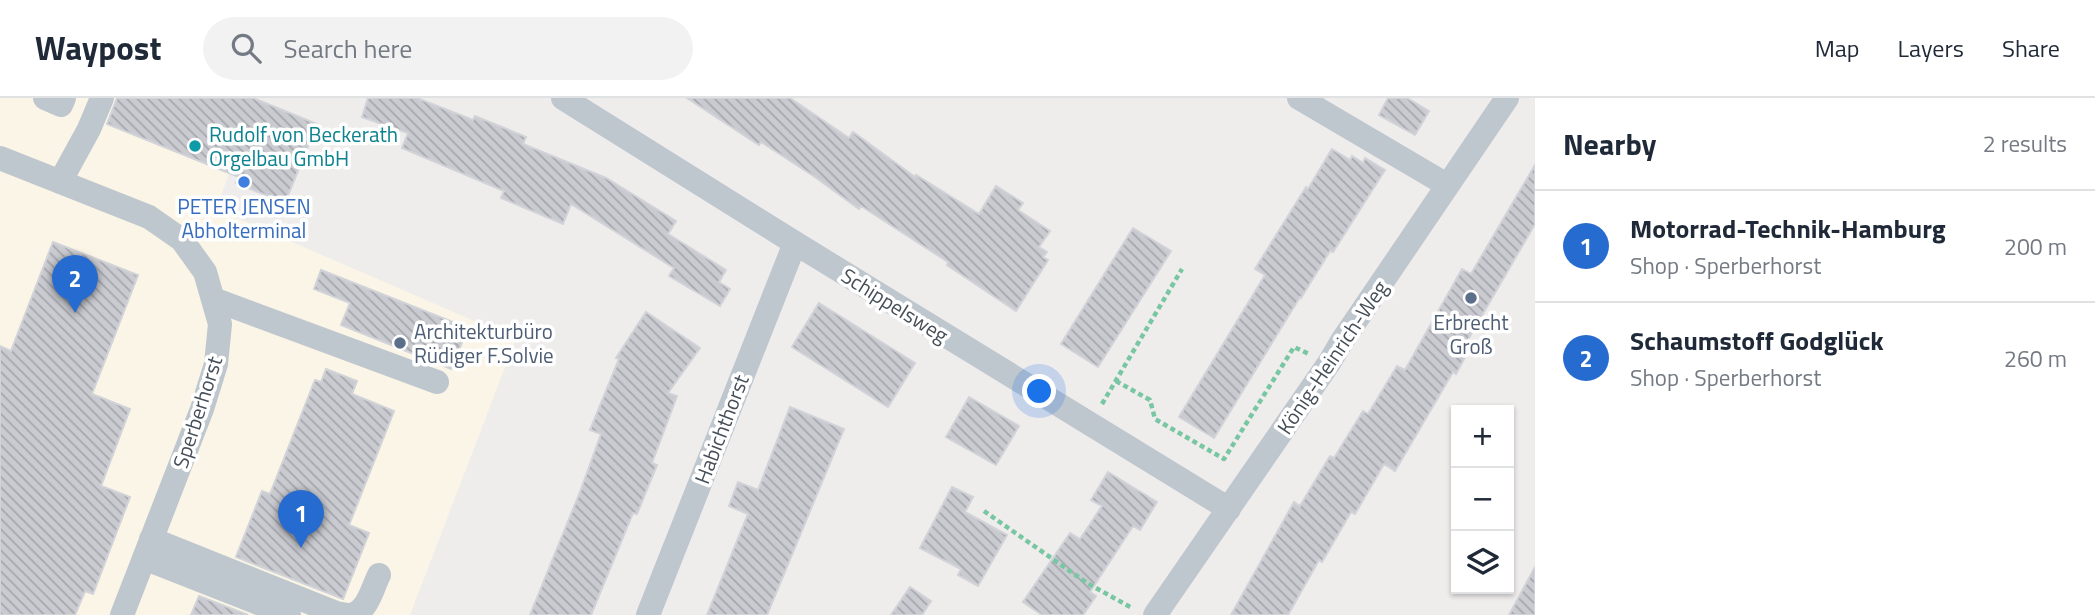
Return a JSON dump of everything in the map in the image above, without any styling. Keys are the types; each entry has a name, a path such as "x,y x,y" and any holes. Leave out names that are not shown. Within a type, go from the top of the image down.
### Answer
{"street":[{"path":"45,98 61,104 64,98"},
{"path":"60,182 89,130 102,98"},
{"name":"Schippelsweg","path":"563,98 1229,509"},
{"path":"1299,98 1447,185"},
{"name":"König-Heinrich-Weg","path":"1145,612 1229,509 1507,98"},
{"name":"Sperberhorst","path":"0,158 149,217 181,240 205,272 220,324 216,364 202,409 122,615"},
{"name":"Habichthorst","path":"648,615 794,243"},
{"path":"213,299 438,382"},
{"path":"148,549 289,615"},
{"path":"148,549 336,613 350,615 364,608 379,575"}],"path":[{"path":"1090,425 1182,270"},
{"path":"1116,381 1150,400 1155,419 1224,459 1294,346 1329,363"},
{"path":"984,511 1087,583 1145,612"}],"shaded area":[{"path":"0,98 257,98 216,209 516,339 410,615 0,615"}],"building":[{"path":"117,98 253,98 317,124 285,203 236,183 239,177 107,124"},
{"path":"368,98 417,98 473,120 475,116 526,137 523,144 606,178 676,221 668,234 726,270 719,282 730,289 720,306 669,276 674,268 571,204 563,224 501,198 504,191 402,148 408,133 362,117"},
{"path":"687,98 790,98 849,138 853,132 915,177 916,175 979,214 996,186 1023,203 1018,210 1050,231 1039,247 1047,252 1043,257 1048,260 1016,311 947,265 948,262 861,206 859,209 761,142 759,145"},
{"path":"1388,98 1407,98 1429,111 1415,135 1379,115"},
{"path":"1332,149 1350,160 1352,156 1363,163 1365,158 1385,170 1333,252 1330,251 1300,297 1214,438 1179,417 1265,275 1255,269"},
{"path":"1535,165 1535,224 1466,343 1471,346 1456,374 1453,372 1395,471 1384,464 1355,514 1351,512 1322,562 1319,560 1288,615 1231,615 1294,502 1300,506 1330,456 1334,458 1363,411 1368,414 1397,366 1405,370 1462,269 1471,274"},
{"path":"1133,228 1171,251 1098,367 1061,344"},
{"path":"53,242 138,275 92,394 130,409 101,486 130,497 93,594 85,591 75,615 0,615 0,346 11,351"},
{"path":"321,270 468,328 451,369 341,325 350,303 314,289"},
{"path":"819,303 915,363 888,407 792,347"},
{"path":"646,312 700,348 668,393 677,396 652,463 657,465 637,514 633,513 591,615 530,615 601,434 590,430 619,359 616,358"},
{"path":"326,369 357,381 352,394 394,411 349,525 369,533 343,599 236,557 262,491 270,494 315,380 321,382"},
{"path":"969,397 1019,426 996,465 946,437"},
{"path":"790,407 844,429 767,615 707,615 748,514 729,506 738,482 758,490"},
{"path":"1108,472 1157,502 1140,530 1133,526 1090,592 1096,596 1083,615 1042,615 1023,602 1070,533 1080,539 1102,506 1091,500"},
{"path":"952,487 973,497 965,512 1007,535 978,586 958,575 961,569 920,548"},
{"path":"1535,567 1535,615 1509,615"},
{"path":"910,587 931,601 922,615 891,615"},
{"path":"199,596 248,615 191,615"}],"place":[{"name":"Rudolf von Beckerath Orgelbau GmbH","path":"195,146"},
{"name":"PETER JENSEN Abholterminal","path":"244,182"},
{"name":"Erbrecht Groß","path":"1471,298"},
{"name":"Schaumstoff Godglück","path":"75,313"},
{"name":"Architekturbüro Rüdiger F.Solvie","path":"400,343"},
{"name":"Motorrad-Technik-Hamburg","path":"301,548"}]}
